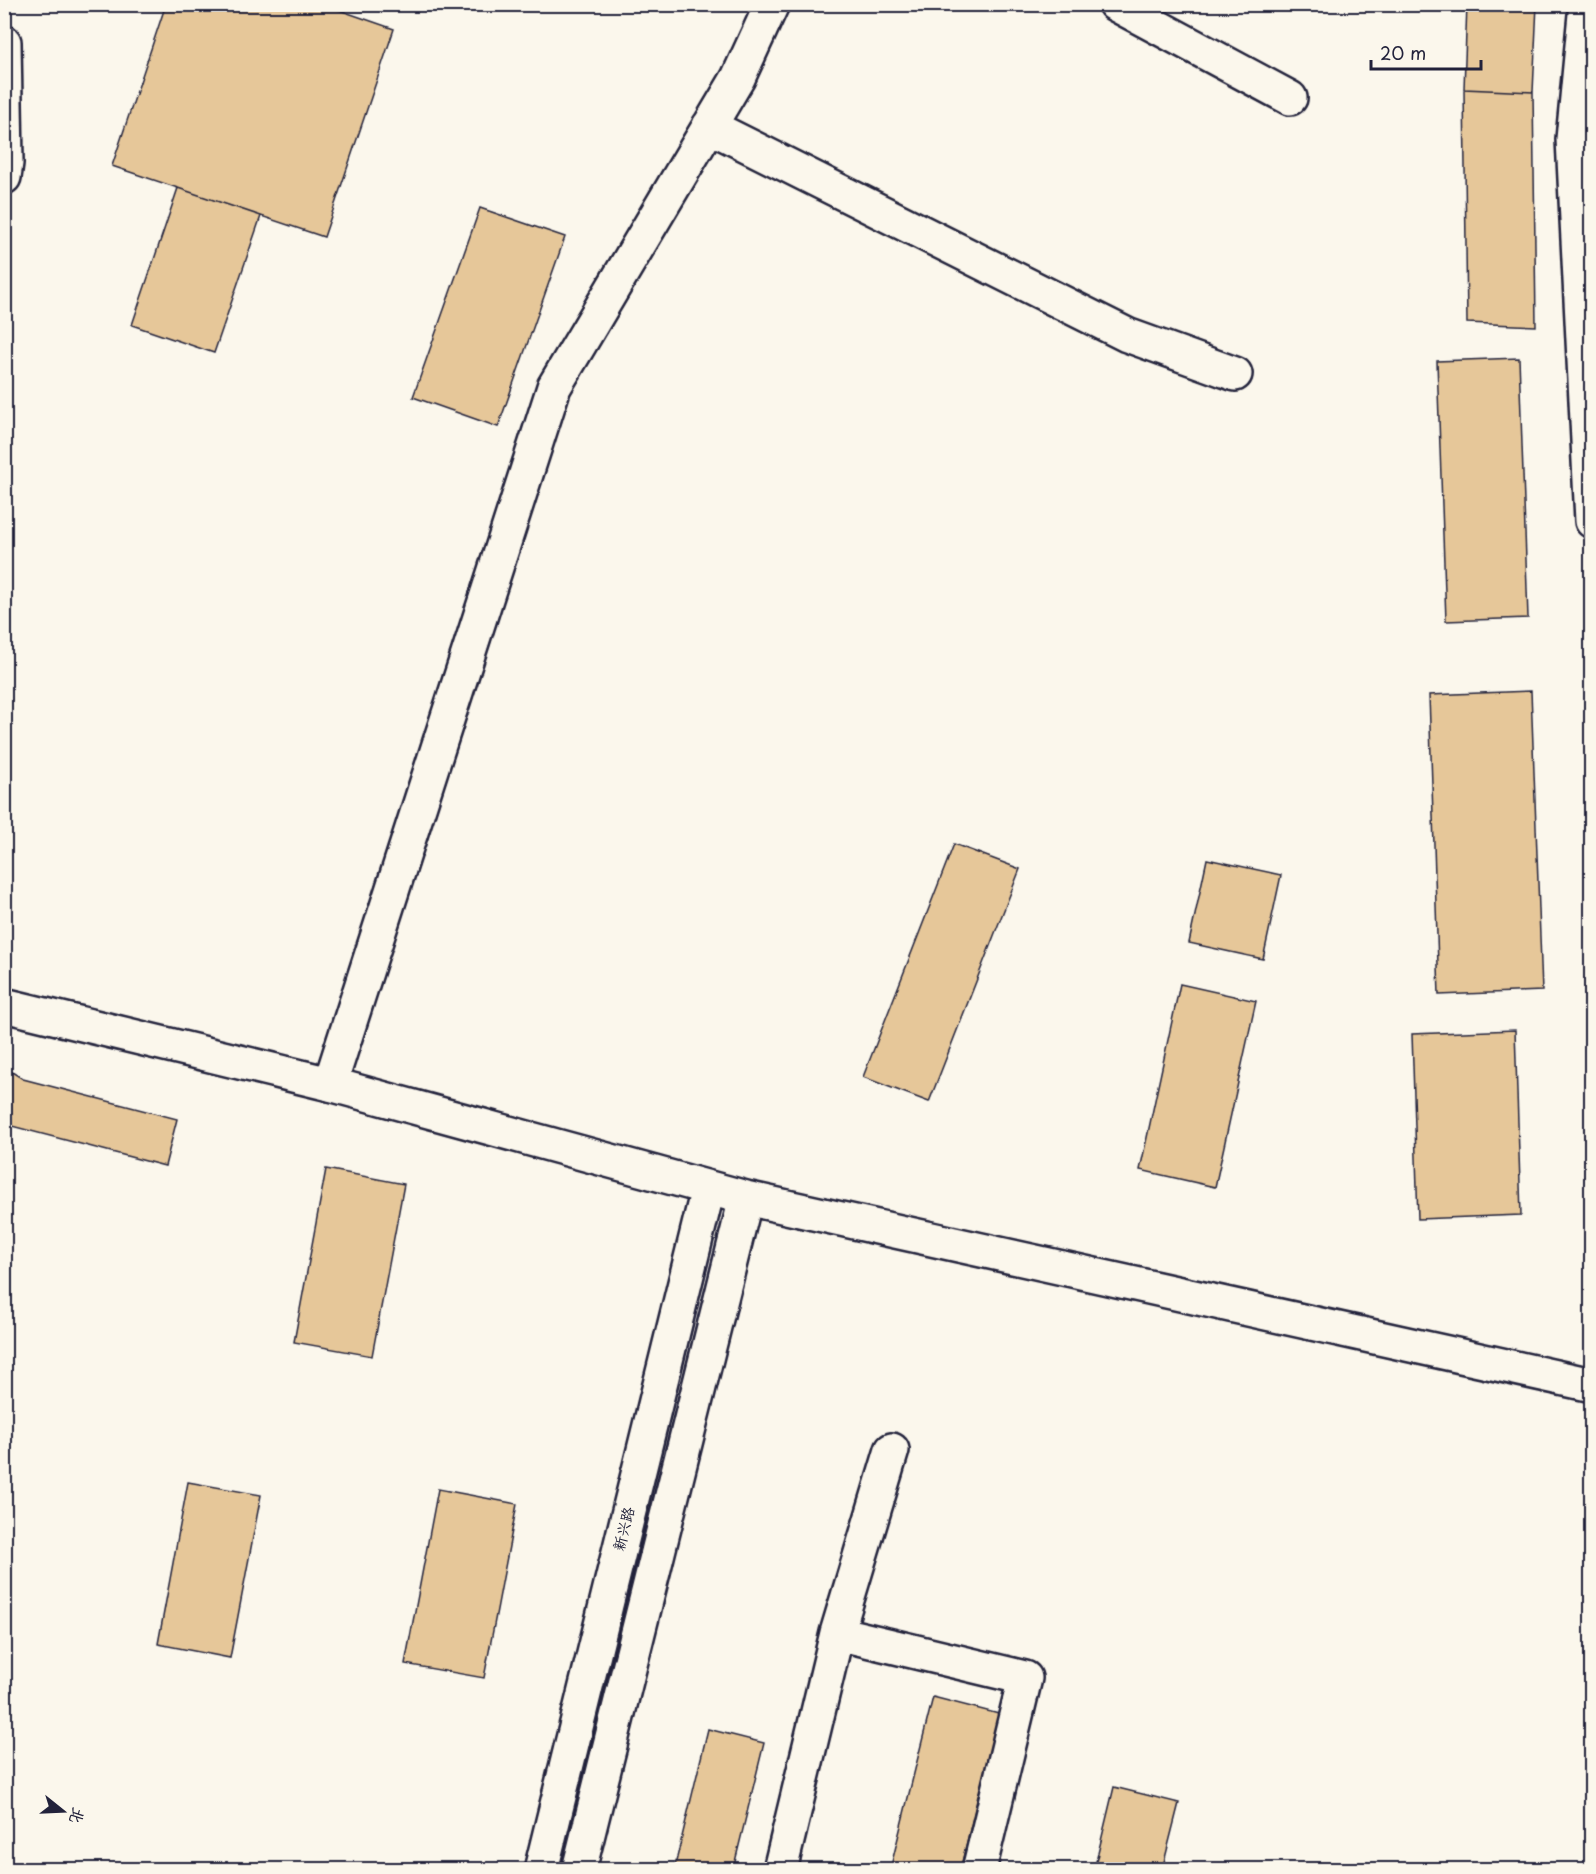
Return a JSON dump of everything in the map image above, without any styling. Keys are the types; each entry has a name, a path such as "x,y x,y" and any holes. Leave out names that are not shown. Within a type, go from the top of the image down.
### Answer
{"main road":[{"path":"330,1084 554,387 738,78 772,4"},
{"path":"1114,4 1290,98"},
{"path":"1586,4 1573,140 1592,521"},
{"path":"4,42 6,163 4,177"},
{"path":"710,126 1127,335 1235,374"},
{"path":"4,1005 330,1084 708,1189 1592,1385"},
{"name":"新兴路","path":"541,1869 708,1189"},
{"path":"579,1869 746,1198"},
{"path":"780,1869 837,1633 892,1450"},
{"path":"837,1633 1025,1678 980,1869"}],"building":[{"path":"166,4 322,4 394,29 324,237 112,166"},
{"path":"1467,4 1537,4 1533,92 1464,89"},
{"path":"1464,89 1533,92 1536,326 1467,323"},
{"path":"178,188 261,216 214,353 132,325"},
{"path":"480,208 565,237 498,427 413,397"},
{"path":"1519,358 1528,618 1446,621 1437,361"},
{"path":"1531,691 1542,991 1439,995 1429,695"},
{"path":"954,844 1020,869 929,1102 863,1077"},
{"path":"1207,859 1281,875 1263,959 1189,943"},
{"path":"1180,984 1256,1001 1215,1187 1140,1170"},
{"path":"1515,1030 1521,1215 1418,1219 1412,1034"},
{"path":"4,1067 23,1079 177,1119 165,1166 4,1124"},
{"path":"326,1169 404,1184 372,1356 294,1342"},
{"path":"188,1482 261,1495 230,1658 158,1644"},
{"path":"438,1489 517,1504 484,1678 405,1664"},
{"path":"933,1697 999,1714 960,1870 890,1870"},
{"path":"708,1729 764,1743 733,1870 674,1870"},
{"path":"1114,1787 1179,1803 1162,1870 1094,1870"}]}
